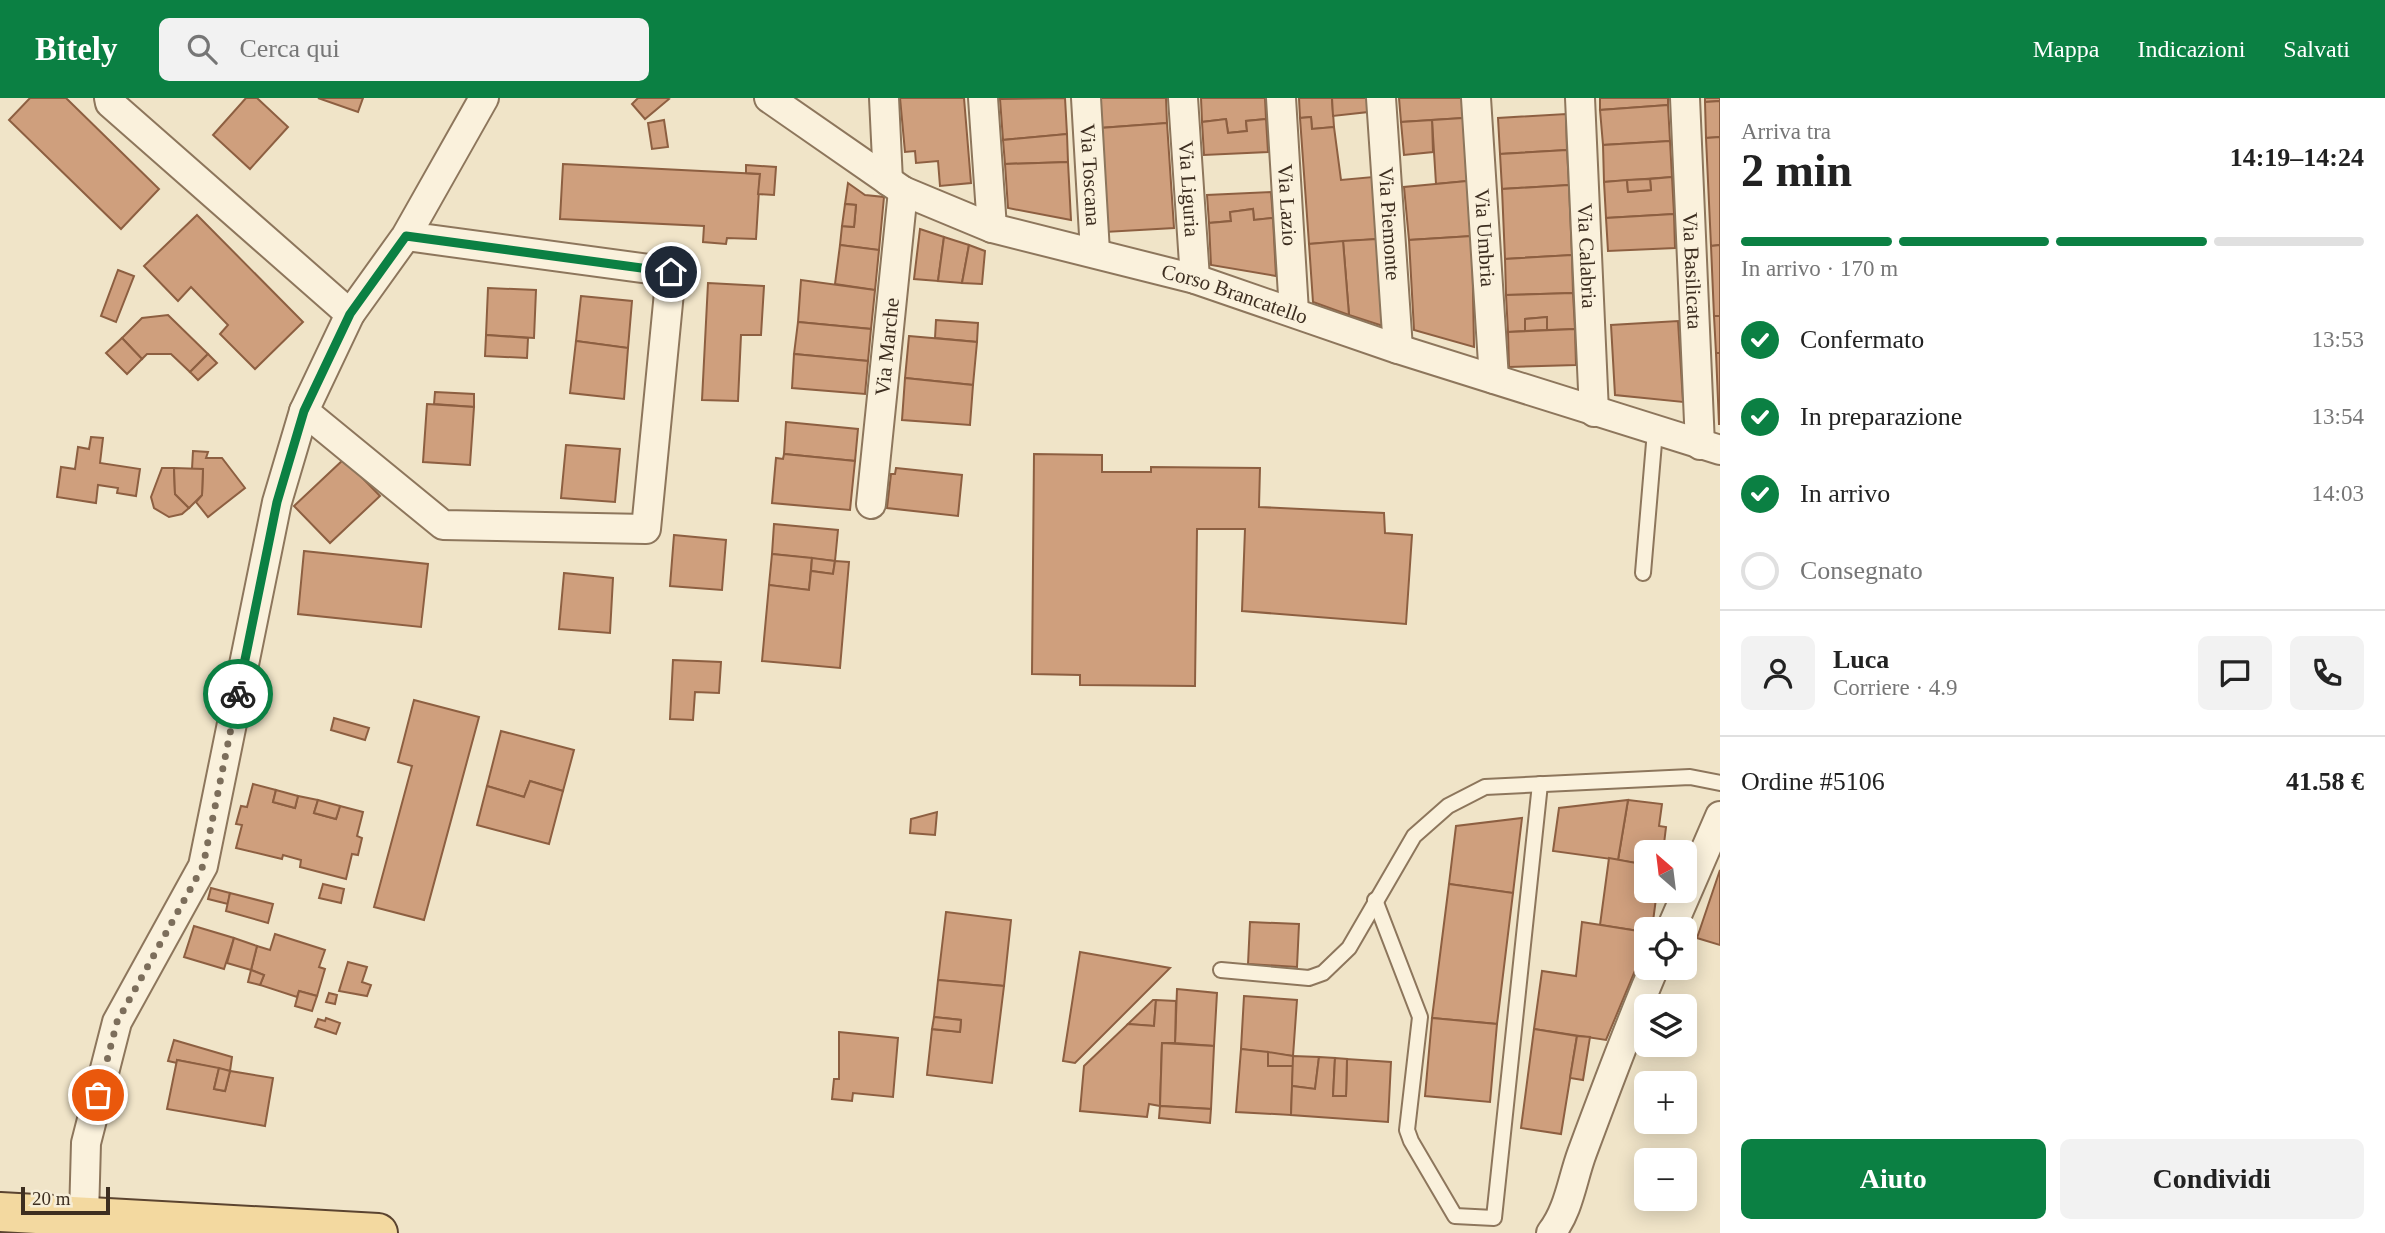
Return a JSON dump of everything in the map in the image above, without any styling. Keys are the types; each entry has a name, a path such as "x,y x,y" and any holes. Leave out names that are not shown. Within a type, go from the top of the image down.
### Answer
{"main road":[{"path":"0,1212 378,1233"}],"street":[{"path":"109,98 110,103 350,314"},
{"path":"84,1216 86,1143 117,1022 203,866 277,502 304,411 350,314 406,236 484,98"},
{"name":"Via Marche","path":"871,504 895,186 884,98"},
{"path":"983,98 992,228"},
{"name":"Via Toscana","path":"1086,98 1095,252"},
{"name":"Via Liguria","path":"1183,98 1195,279"},
{"name":"Via Lazio","path":"1281,98 1294,313"},
{"name":"Via Piemonte","path":"1381,98 1398,349"},
{"name":"Via Umbria","path":"1476,98 1494,379"},
{"name":"Via Calabria","path":"1580,98 1594,412"},
{"name":"Via Basilicata","path":"1685,98 1710,447"},
{"name":"Corso Brancatello","path":"773,99 895,186 992,228 1195,279 1398,349 1655,432 1710,447"},
{"path":"304,411 443,525 646,528 671,272 406,236"},
{"path":"1676,917 1720,816"},
{"path":"1561,1228 1573,1179 1605,1089 1649,980"}],"lane":[{"path":"1643,573 1655,432"},
{"path":"1221,970 1309,978 1323,973 1349,948 1414,836 1448,806 1485,787 1690,777 1720,783"},
{"path":"1375,900 1420,1017 1407,1130 1411,1141 1455,1216 1494,1218 1540,784"}],"building":[{"path":"30,98 66,98 159,189 121,229 9,120"},
{"path":"246,98 257,98 288,127 250,169 213,135"},
{"path":"318,98 363,98 358,112"},
{"path":"638,98 669,99 645,119 632,104"},
{"path":"900,98 964,98 971,183 940,186 938,161 916,163 915,151 905,152"},
{"path":"1065,98 1067,134 1003,140 1000,99"},
{"path":"1098,98 1166,98 1167,123 1100,128"},
{"path":"1201,98 1265,98 1266,119 1246,121 1247,131 1228,133 1226,119 1202,122"},
{"path":"1299,98 1332,98 1334,127 1312,129 1311,117 1300,118"},
{"path":"1332,98 1367,98 1368,112 1333,116"},
{"path":"1399,98 1462,98 1463,118 1401,122"},
{"path":"1600,98 1668,98 1668,105 1600,110"},
{"path":"1705,98 1720,98 1720,101 1705,102"},
{"path":"1720,101 1720,137 1706,138 1705,102"},
{"path":"1668,105 1670,141 1603,145 1600,110"},
{"path":"1566,114 1567,150 1500,154 1498,118"},
{"path":"1311,117 1312,129 1334,127 1341,180 1373,177 1377,239 1309,244 1300,118"},
{"path":"1463,118 1467,181 1436,184 1432,120"},
{"path":"1226,119 1228,133 1247,131 1246,121 1266,119 1268,152 1204,155 1202,122"},
{"path":"664,120 668,147 652,149 648,123"},
{"path":"1432,120 1433,152 1404,155 1401,122"},
{"path":"1167,123 1174,228 1105,232 1100,128"},
{"path":"1067,134 1068,162 1005,164 1003,140"},
{"path":"1720,137 1720,245 1711,246 1706,138"},
{"path":"1670,141 1672,177 1604,182 1603,145"},
{"path":"1567,150 1569,185 1502,189 1500,154"},
{"path":"1068,162 1071,220 1008,208 1005,164"},
{"path":"563,164 760,174 756,239 727,238 726,244 703,242 704,226 560,219"},
{"path":"746,165 776,167 774,195 758,194 760,174 746,173"},
{"path":"1672,177 1674,214 1606,218 1604,182 1627,180 1628,192 1651,190 1650,179"},
{"path":"1650,179 1651,190 1628,192 1627,180"},
{"path":"1467,181 1472,236 1409,240 1404,187"},
{"path":"848,183 865,195 884,197 879,250 840,245 842,226 854,227 856,205 845,204"},
{"path":"1569,185 1572,255 1505,259 1502,189"},
{"path":"1271,192 1273,218 1254,220 1253,209 1230,212 1231,221 1209,223 1207,195"},
{"path":"845,204 856,205 854,227 842,226"},
{"path":"1253,209 1254,220 1273,218 1276,276 1211,265 1209,223 1231,221 1230,212"},
{"path":"1674,214 1675,248 1608,251 1606,218"},
{"path":"197,215 303,322 255,369 220,334 228,325 191,287 178,301 144,266"},
{"path":"920,229 944,237 938,281 914,279"},
{"path":"1472,236 1474,347 1414,330 1409,240"},
{"path":"944,237 969,245 962,283 938,281"},
{"path":"1377,239 1383,326 1349,315 1343,241"},
{"path":"1343,241 1349,315 1313,302 1309,244"},
{"path":"840,245 879,250 875,290 835,284"},
{"path":"969,245 985,251 982,284 962,283"},
{"path":"1720,245 1720,316 1714,316 1711,246"},
{"path":"1572,255 1573,293 1506,295 1505,259"},
{"path":"118,270 134,276 116,322 101,316"},
{"path":"801,280 875,290 871,329 798,322"},
{"path":"708,283 764,286 761,335 741,335 738,401 702,400"},
{"path":"488,288 536,290 534,338 486,335"},
{"path":"1573,293 1575,329 1547,330 1547,317 1525,319 1525,331 1508,332 1506,295"},
{"path":"581,296 632,301 628,348 576,341"},
{"path":"168,315 208,354 190,372 171,354 147,354 142,359 122,338 142,318"},
{"path":"1714,316 1720,316 1720,353 1716,353"},
{"path":"1547,317 1547,330 1525,331 1525,319"},
{"path":"936,320 978,323 977,342 935,338"},
{"path":"1678,321 1683,402 1615,395 1611,325"},
{"path":"798,322 871,329 868,361 794,354"},
{"path":"1575,329 1576,365 1509,367 1508,332"},
{"path":"486,335 528,338 527,358 485,356"},
{"path":"909,336 977,342 973,385 905,378"},
{"path":"122,338 142,359 127,374 106,353"},
{"path":"576,341 628,348 624,399 570,393"},
{"path":"1716,353 1720,353 1720,424 1719,424"},
{"path":"208,354 217,363 198,380 190,372"},
{"path":"794,354 868,361 865,394 792,388"},
{"path":"905,378 973,385 970,425 902,420"},
{"path":"435,392 474,394 474,407 434,404"},
{"path":"427,404 474,407 470,465 423,462"},
{"path":"786,422 858,429 855,461 784,454"},
{"path":"91,437 103,438 100,463 140,469 136,496 117,493 118,488 98,485 96,503 57,497 61,467 75,469 78,447 89,449"},
{"path":"566,445 620,449 615,502 561,498"},
{"path":"193,451 208,452 206,458 222,458 245,488 208,517 196,502 202,495 203,469 192,469"},
{"path":"784,454 855,461 850,510 772,503 776,458 783,459"},
{"path":"1034,454 1102,455 1102,472 1151,472 1151,467 1260,468 1259,507 1384,513 1385,533 1412,535 1406,624 1242,611 1245,529 1197,529 1195,686 1080,685 1080,675 1032,674"},
{"path":"344,459 380,496 330,543 294,506"},
{"path":"162,468 174,468 175,494 189,508 182,514 169,517 154,508 151,497"},
{"path":"174,468 203,469 202,495 189,508 175,494"},
{"path":"896,468 962,475 958,516 887,508 891,474 895,474"},
{"path":"774,524 838,530 835,561 772,554"},
{"path":"674,535 726,540 722,590 670,586"},
{"path":"304,551 428,564 421,627 298,614"},
{"path":"772,554 812,558 809,590 769,585"},
{"path":"812,558 835,561 833,574 811,571"},
{"path":"835,561 849,562 840,668 762,661 769,585 809,590 811,571 833,574"},
{"path":"564,573 613,578 610,633 559,629"},
{"path":"673,660 721,662 719,693 695,692 693,720 670,719"},
{"path":"414,700 479,717 424,920 374,907 412,766 398,762"},
{"path":"334,718 369,728 365,740 331,730"},
{"path":"501,731 574,750 563,791 530,781 524,797 487,786"},
{"path":"530,781 563,791 549,844 477,825 487,786 524,797"},
{"path":"253,784 276,790 273,802 295,808 298,796 318,800 314,813 336,819 340,806 363,812 357,836 362,838 358,855 352,854 346,879 300,867 301,860 283,855 282,859 236,848 242,825 236,824 241,806 247,807"},
{"path":"276,790 298,796 295,808 273,802"},
{"path":"318,800 340,806 336,819 314,813"},
{"path":"1628,800 1662,804 1659,826 1666,827 1664,840 1634,840 1634,863 1618,860"},
{"path":"1628,800 1618,860 1553,851 1559,808"},
{"path":"937,812 935,835 910,833 911,819"},
{"path":"1522,818 1513,893 1449,884 1456,826"},
{"path":"1609,858 1634,863 1634,903 1655,903 1654,917 1634,917 1634,930 1600,925"},
{"path":"1720,870 1720,945 1697,938"},
{"path":"323,884 344,889 341,903 319,898"},
{"path":"1449,884 1513,893 1497,1024 1432,1018"},
{"path":"211,888 230,893 228,904 208,899"},
{"path":"230,893 273,904 268,923 226,911"},
{"path":"946,912 1011,920 1004,986 938,980"},
{"path":"1250,922 1299,924 1297,967 1248,964"},
{"path":"1582,922 1634,930 1634,973 1606,1040 1534,1029 1542,971 1576,976"},
{"path":"194,926 234,938 224,969 184,957"},
{"path":"275,934 325,950 319,967 325,969 317,996 299,991 297,997 260,985 264,975 251,970 257,946 270,950"},
{"path":"234,938 257,946 251,970 227,963"},
{"path":"1080,952 1170,968 1075,1063 1063,1061"},
{"path":"348,962 367,967 362,982 371,985 367,996 339,991"},
{"path":"251,970 264,975 260,985 248,982"},
{"path":"938,980 1004,986 992,1083 927,1075 932,1029 960,1032 961,1020 934,1017"},
{"path":"1177,989 1217,993 1214,1046 1175,1043"},
{"path":"299,991 317,996 312,1011 295,1006"},
{"path":"329,993 337,995 335,1004 326,1002"},
{"path":"1244,996 1297,1000 1293,1056 1241,1049"},
{"path":"1156,1000 1154,1026 1128,1024"},
{"path":"1156,1000 1176,1001 1175,1043 1162,1043 1160,1106 1149,1104 1147,1117 1080,1111 1084,1066 1128,1024 1154,1026"},
{"path":"934,1017 961,1020 960,1032 932,1029"},
{"path":"326,1018 340,1023 336,1034 315,1027 318,1019 325,1021"},
{"path":"1432,1018 1497,1024 1490,1102 1425,1096"},
{"path":"1534,1029 1577,1036 1561,1134 1521,1128"},
{"path":"839,1032 898,1038 893,1097 853,1093 852,1101 832,1099 834,1079 839,1079"},
{"path":"1577,1036 1590,1037 1583,1080 1570,1078"},
{"path":"174,1040 232,1057 230,1071 177,1060 177,1063 168,1061"},
{"path":"1162,1043 1214,1046 1211,1109 1160,1106"},
{"path":"1241,1049 1268,1052 1268,1066 1293,1066 1291,1115 1236,1112"},
{"path":"1268,1052 1293,1056 1293,1066 1268,1066"},
{"path":"1293,1056 1319,1057 1315,1089 1292,1086"},
{"path":"1319,1057 1335,1058 1333,1096 1346,1096 1347,1059 1391,1062 1388,1122 1291,1115 1292,1086 1315,1089"},
{"path":"1335,1058 1347,1059 1346,1096 1333,1096"},
{"path":"177,1060 219,1068 214,1089 225,1091 230,1071 273,1078 265,1126 167,1109"},
{"path":"219,1068 230,1071 225,1091 214,1089"},
{"path":"1160,1106 1211,1109 1210,1123 1159,1118"}],"way so far":[{"path":"98,1095 117,1022 203,866 238,694"}],"route":[{"path":"238,694 277,502 304,411 350,314 406,236 671,272"}]}
